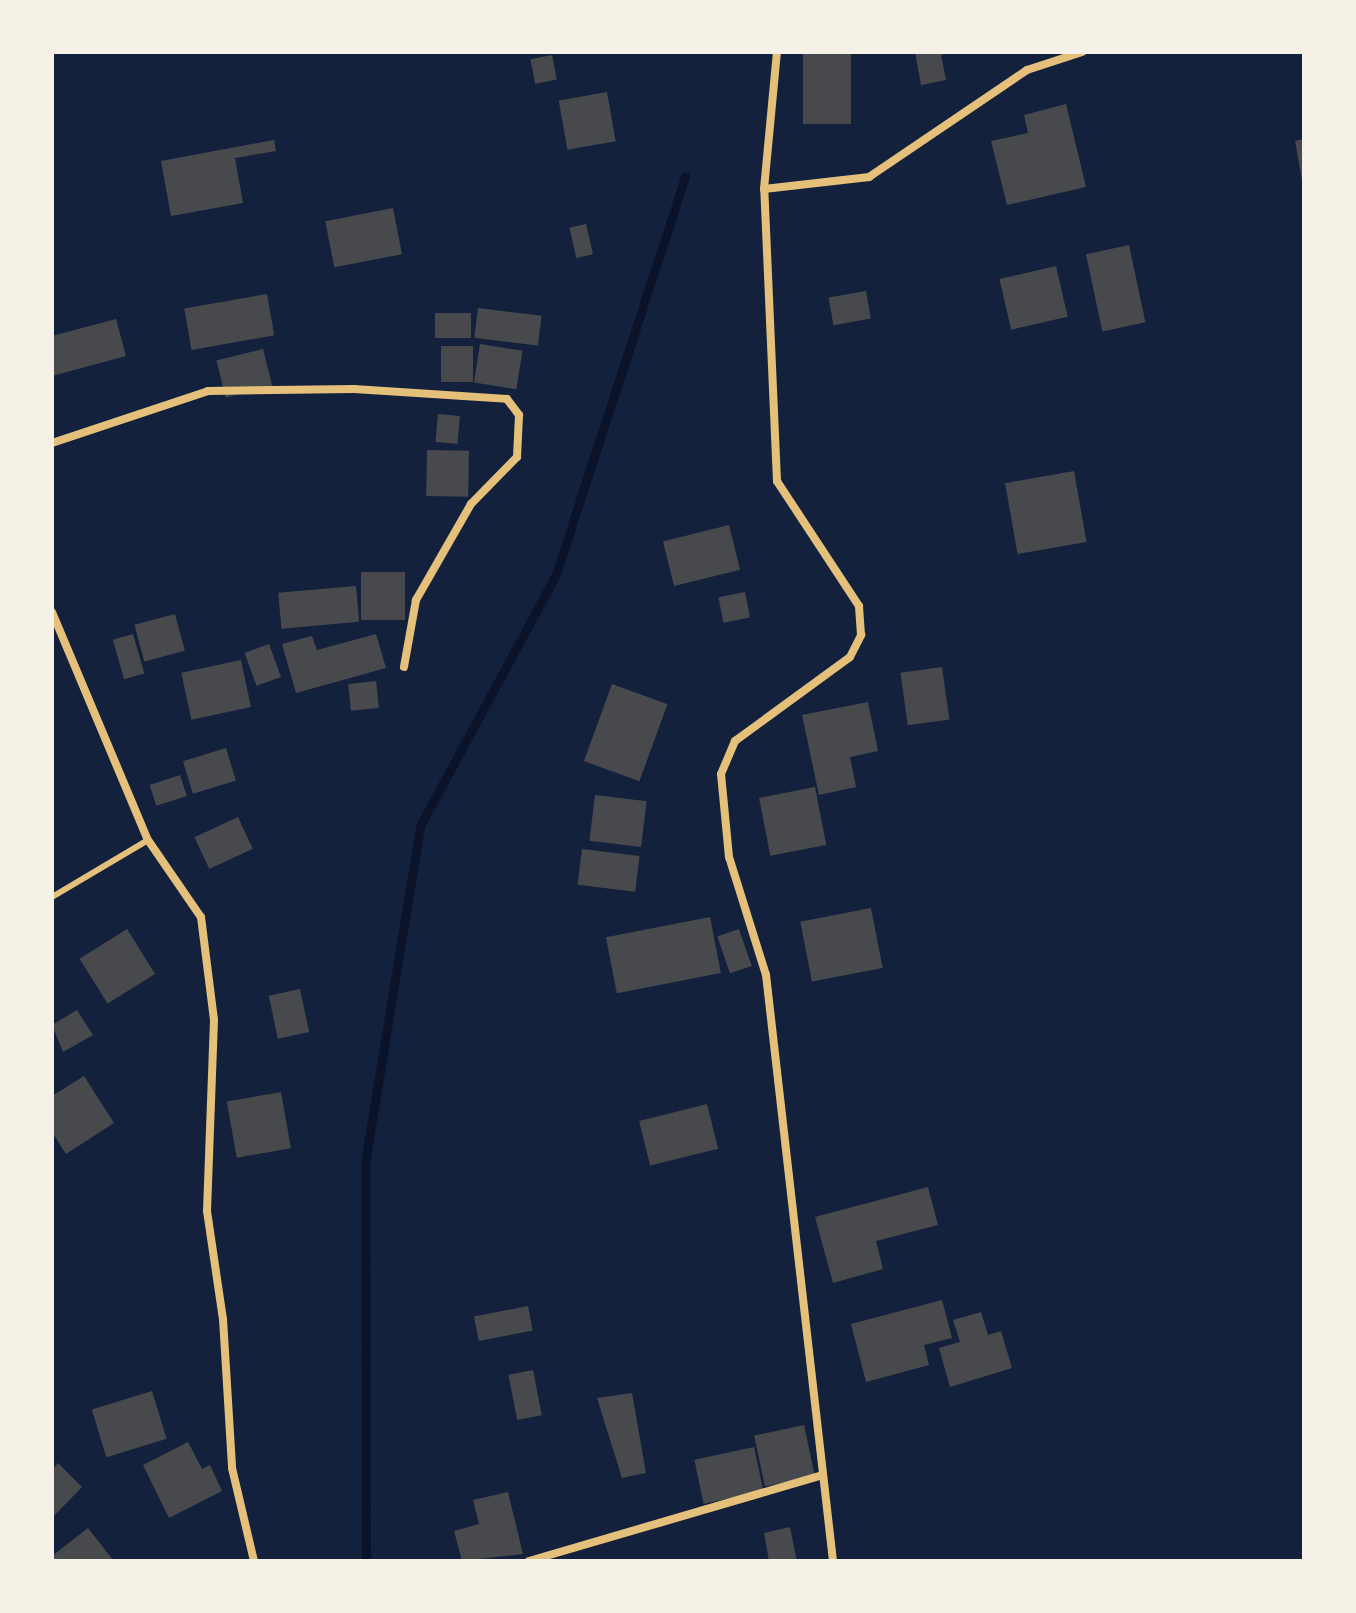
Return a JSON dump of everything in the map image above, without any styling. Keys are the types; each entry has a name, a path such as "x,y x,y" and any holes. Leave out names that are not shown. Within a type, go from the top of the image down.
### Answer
{"street":[{"path":"777,52 764,189 777,481 859,606 861,635 850,657 735,741 721,774 729,857 766,975 820,1476 833,1561"},
{"path":"764,189 869,177 1027,70 1082,52"},
{"path":"52,443 208,391 354,389 507,399 519,415 517,457 471,504 416,600 404,667"},
{"path":"52,612 148,840 201,917 214,1020 207,1211 223,1319 232,1468 254,1561"},
{"path":"529,1561 820,1476"}],"lane":[{"path":"52,897 148,840"}],"building":[{"path":"803,52 851,52 851,124 803,124"},
{"path":"915,52 951,52 941,55 946,80 921,85"},
{"path":"552,55 557,80 535,84 530,59"},
{"path":"607,92 616,141 567,150 559,101"},
{"path":"1066,104 1086,187 1007,205 991,141 1028,133 1024,115"},
{"path":"1304,139 1304,180 1302,180 1295,141"},
{"path":"274,140 276,151 235,158 243,203 171,216 161,161"},
{"path":"393,208 402,254 334,267 325,221"},
{"path":"586,224 593,254 576,258 569,228"},
{"path":"1129,245 1145,322 1102,331 1086,254"},
{"path":"1056,266 1068,317 1011,330 999,279"},
{"path":"866,291 871,319 833,325 829,298"},
{"path":"267,294 274,335 192,350 184,309"},
{"path":"478,308 542,316 538,346 474,338"},
{"path":"435,313 471,313 471,338 435,338"},
{"path":"116,319 126,356 52,376 52,336"},
{"path":"480,344 522,351 516,389 474,383"},
{"path":"441,346 473,346 473,382 441,382"},
{"path":"263,349 272,386 226,397 216,361"},
{"path":"438,414 460,416 457,444 436,442"},
{"path":"427,450 469,451 468,497 426,496"},
{"path":"1074,471 1087,542 1018,554 1005,483"},
{"path":"729,525 740,570 674,586 663,541"},
{"path":"361,572 405,572 405,620 361,620"},
{"path":"356,586 359,622 281,629 278,593"},
{"path":"745,592 750,618 723,623 718,597"},
{"path":"175,614 185,651 144,662 134,625"},
{"path":"133,634 144,673 124,679 113,640"},
{"path":"376,634 386,668 296,693 282,644 312,636 317,650"},
{"path":"269,644 281,677 257,686 245,653"},
{"path":"241,660 251,707 191,720 181,673"},
{"path":"942,667 949,719 908,725 900,673"},
{"path":"376,681 379,708 351,711 348,684"},
{"path":"612,684 667,704 639,781 584,761"},
{"path":"868,702 878,751 850,757 856,787 819,795 802,715"},
{"path":"226,748 236,781 193,794 183,761"},
{"path":"180,775 187,796 156,806 150,785"},
{"path":"815,787 826,845 770,856 759,798"},
{"path":"595,795 647,801 641,847 589,841"},
{"path":"238,817 253,849 209,869 194,837"},
{"path":"582,849 640,856 635,892 578,885"},
{"path":"871,908 883,968 812,982 800,922"},
{"path":"710,917 721,973 617,993 606,937"},
{"path":"127,929 155,974 108,1004 80,959"},
{"path":"739,929 752,966 730,973 717,936"},
{"path":"300,989 309,1032 278,1039 269,996"},
{"path":"77,1010 93,1035 63,1052 52,1025"},
{"path":"84,1076 114,1123 66,1154 52,1132 52,1096"},
{"path":"281,1092 291,1148 237,1158 227,1102"},
{"path":"707,1104 718,1149 650,1166 639,1121"},
{"path":"928,1187 938,1225 876,1241 883,1269 833,1283 815,1217"},
{"path":"942,1300 952,1338 924,1345 929,1365 866,1382 851,1324"},
{"path":"528,1306 533,1331 479,1341 474,1316"},
{"path":"981,1312 988,1335 1001,1331 1012,1368 950,1387 939,1348 960,1342 953,1320"},
{"path":"533,1370 542,1415 517,1420 508,1375"},
{"path":"152,1391 167,1439 106,1457 92,1409"},
{"path":"632,1393 646,1473 622,1478 597,1398"},
{"path":"804,1425 815,1476 765,1486 754,1436"},
{"path":"188,1442 202,1469 210,1465 222,1491 169,1518 143,1465"},
{"path":"754,1447 763,1491 704,1504 694,1460"},
{"path":"58,1463 82,1487 52,1518 52,1470"},
{"path":"508,1492 523,1554 462,1561 454,1531 479,1524 473,1500"},
{"path":"790,1527 797,1561 769,1561 764,1533"},
{"path":"88,1528 113,1560 52,1561 52,1556"}],"waterway":[{"path":"366,1561 365,1163 420,826 556,574 685,176"}]}
